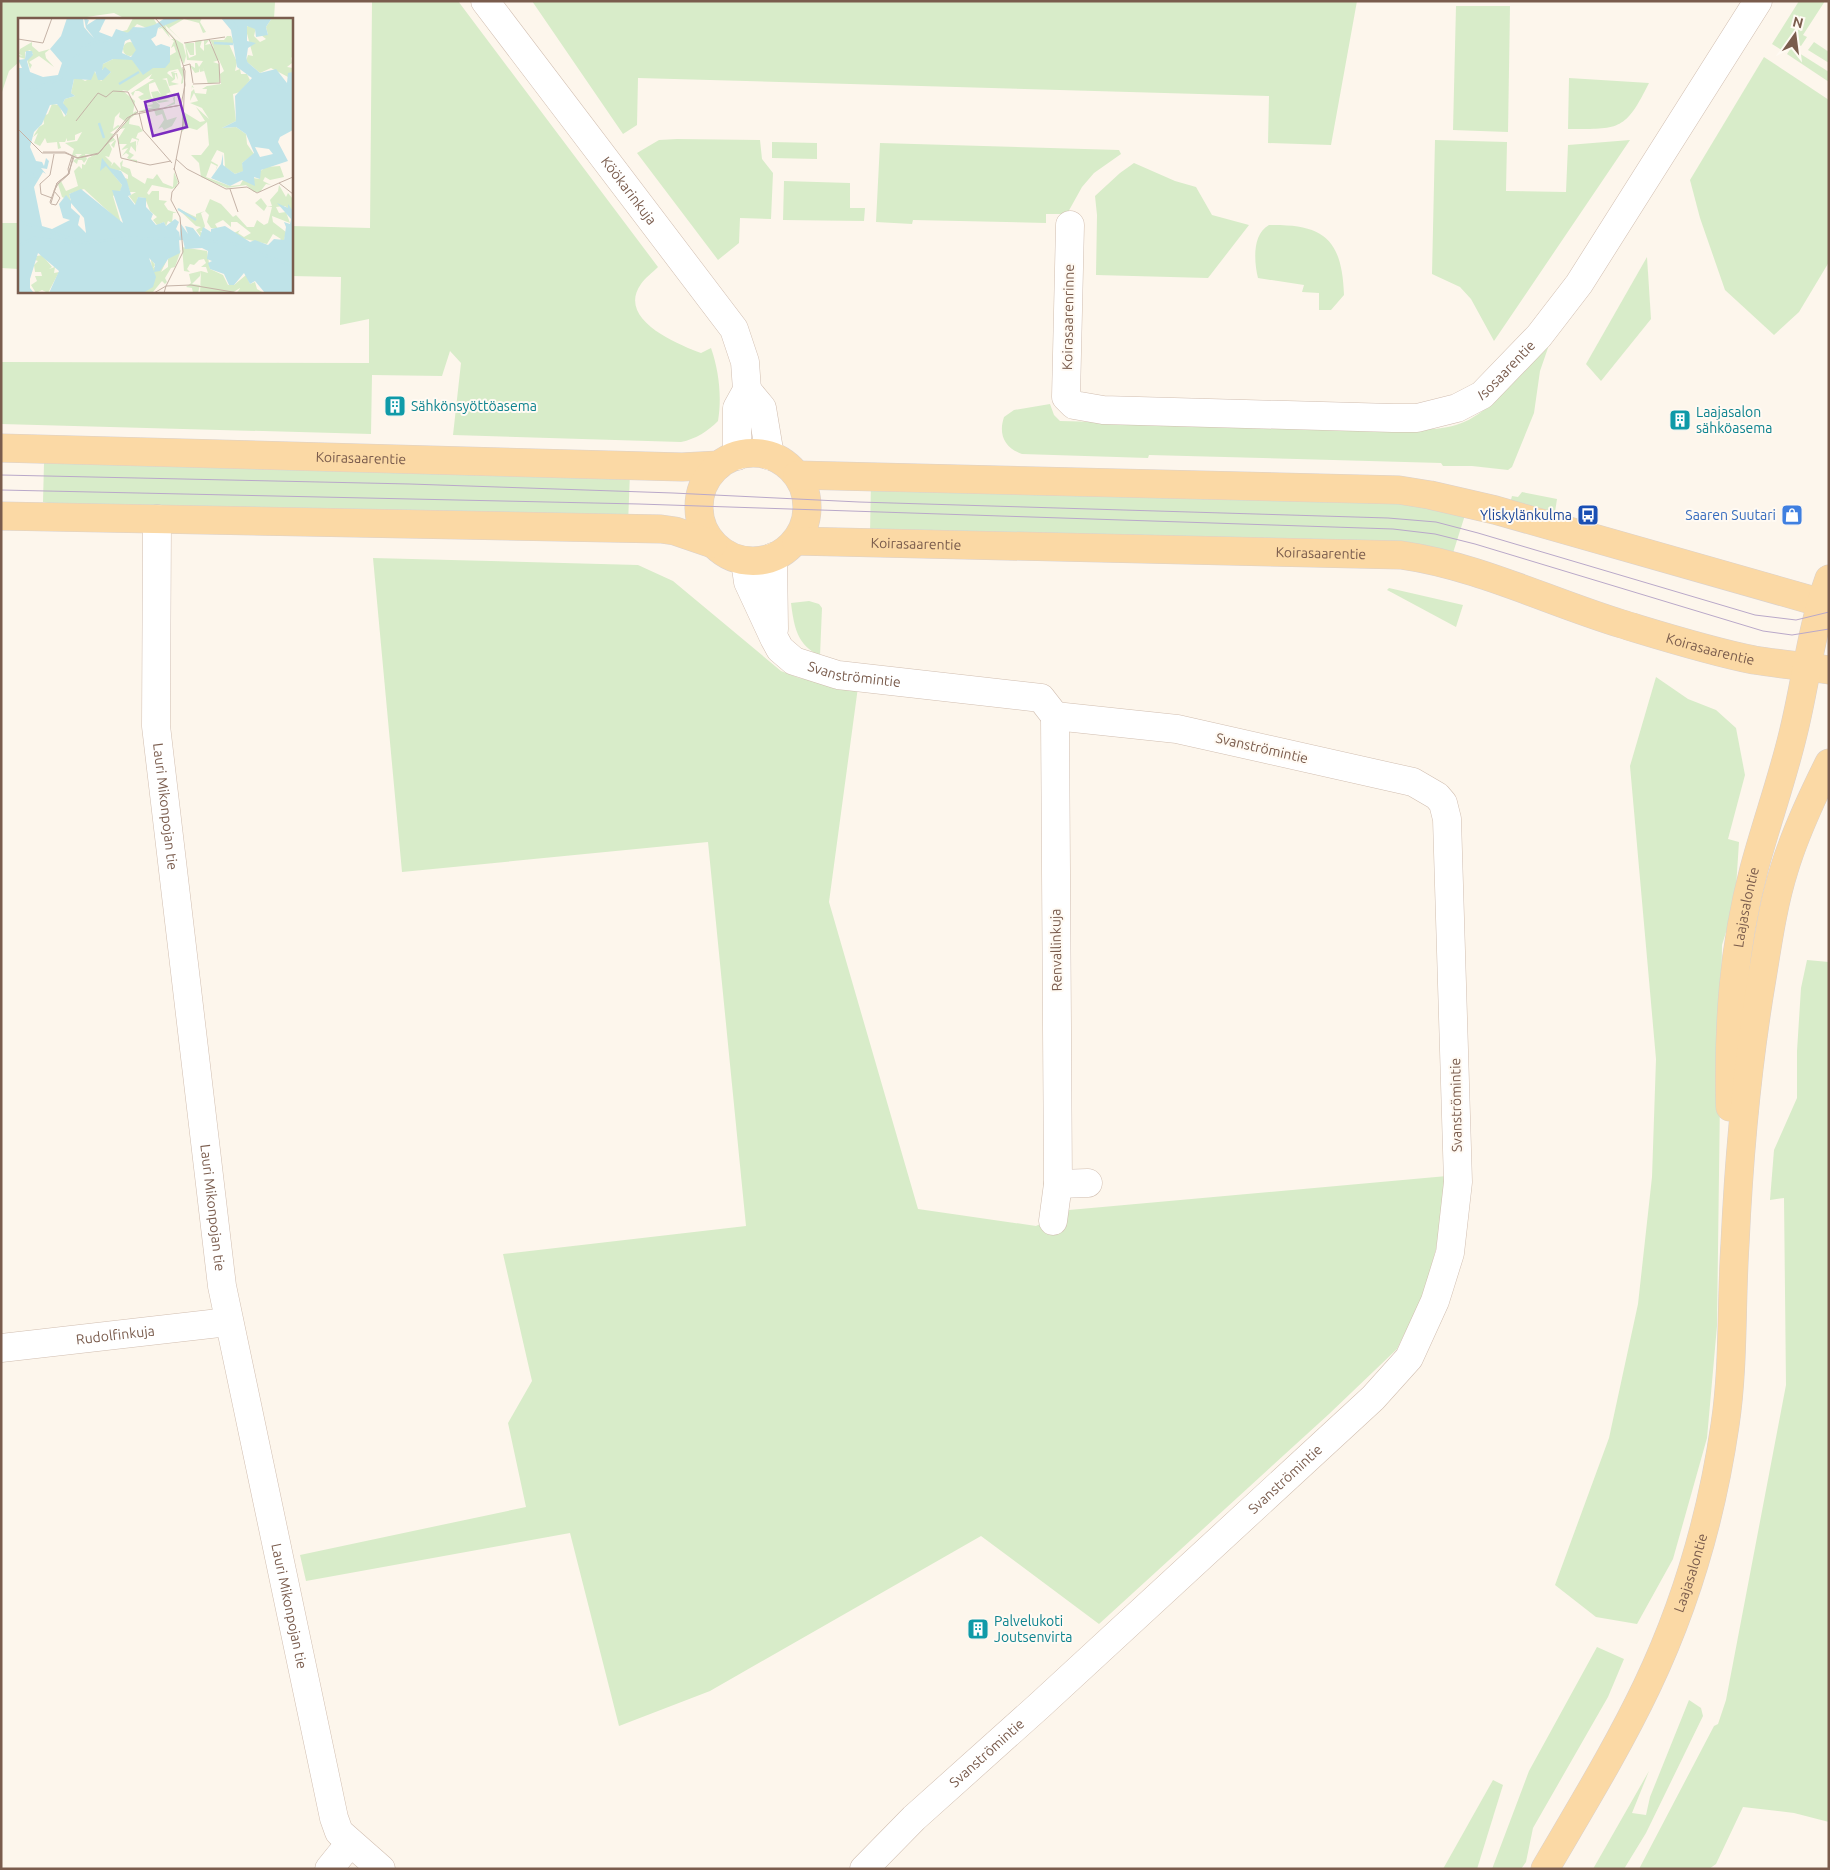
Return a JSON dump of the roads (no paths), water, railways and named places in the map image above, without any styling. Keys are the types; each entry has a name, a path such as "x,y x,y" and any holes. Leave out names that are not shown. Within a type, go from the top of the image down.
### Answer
{"main road":[{"name":"Koirasaarentie","path":"1,448 682,467 728,460"},
{"path":"1,516 661,529 675,530 713,544 728,555 745,561 759,561 773,558 785,551 796,541 803,528 807,510 806,499 797,475 780,460 770,456 754,453 728,460 708,477 700,495 699,506 702,526 713,544"},
{"path":"797,475 1399,490 1495,510 1826,595"},
{"name":"Koirasaarentie","path":"796,541 1401,555 1460,567 1508,582 1620,623 1723,652 1756,660 1818,668"},
{"name":"Laajasalontie","path":"1734,1246 1729,1052 1734,968 1754,870 1788,754 1818,668 1826,595"},
{"name":"Laajasalontie","path":"1545,1869 1619,1740 1647,1686 1672,1627 1697,1554 1725,1424 1731,1354 1734,1246 1745,1097 1754,1029 1774,910 1784,868 1803,818 1829,762"}],"street":[{"name":"Köökarinkuja","path":"485,1 734,329 744,362 747,390"},
{"name":"Isosaarentie","path":"1074,405 1103,410 1417,418 1457,408 1482,395 1539,336 1579,284 1758,1"},
{"name":"Koirasaarenrinne","path":"1070,225 1066,397 1074,405"},
{"path":"728,460 737,408 747,390 762,408 770,456"},
{"name":"Lauri Mikonpojan tie","path":"157,519 156,726 222,1286 228,1322 334,1818 340,1832 350,1843 381,1869"},
{"path":"773,558 774,638"},
{"name":"Svanströmintie","path":"745,561 748,582 774,638 780,649 794,661 838,675 1041,698 1055,716 1177,729 1413,782 1426,788 1443,803 1447,819 1451,881 1458,1182 1450,1253 1435,1301 1409,1358 1373,1398 1047,1700 914,1818 864,1869"},
{"name":"Renvallinkuja","path":"1053,1221 1058,1184 1055,716"},
{"path":"1058,1184 1088,1183"},
{"name":"Rudolfinkuja","path":"1,1348 228,1322"},
{"path":"329,1869 350,1843"}],"tram line":[{"path":"1,475 410,484 673,493 859,502 1388,518 1436,522 1478,533 1755,615 1796,620 1829,612"},
{"path":"1,490 639,504 1393,529 1435,534 1475,544 1763,631 1792,635 1829,629"}],"place":[{"name":"Sähkönsyöttöasema","path":"395,406"},
{"name":"Laajasalon sähköasema","path":"1680,420"},
{"name":"Yliskylänkulma","path":"1588,515"},
{"name":"Saaren Suutari","path":"1792,515"},
{"name":"Palvelukoti Joutsenvirta","path":"978,1629"}]}
